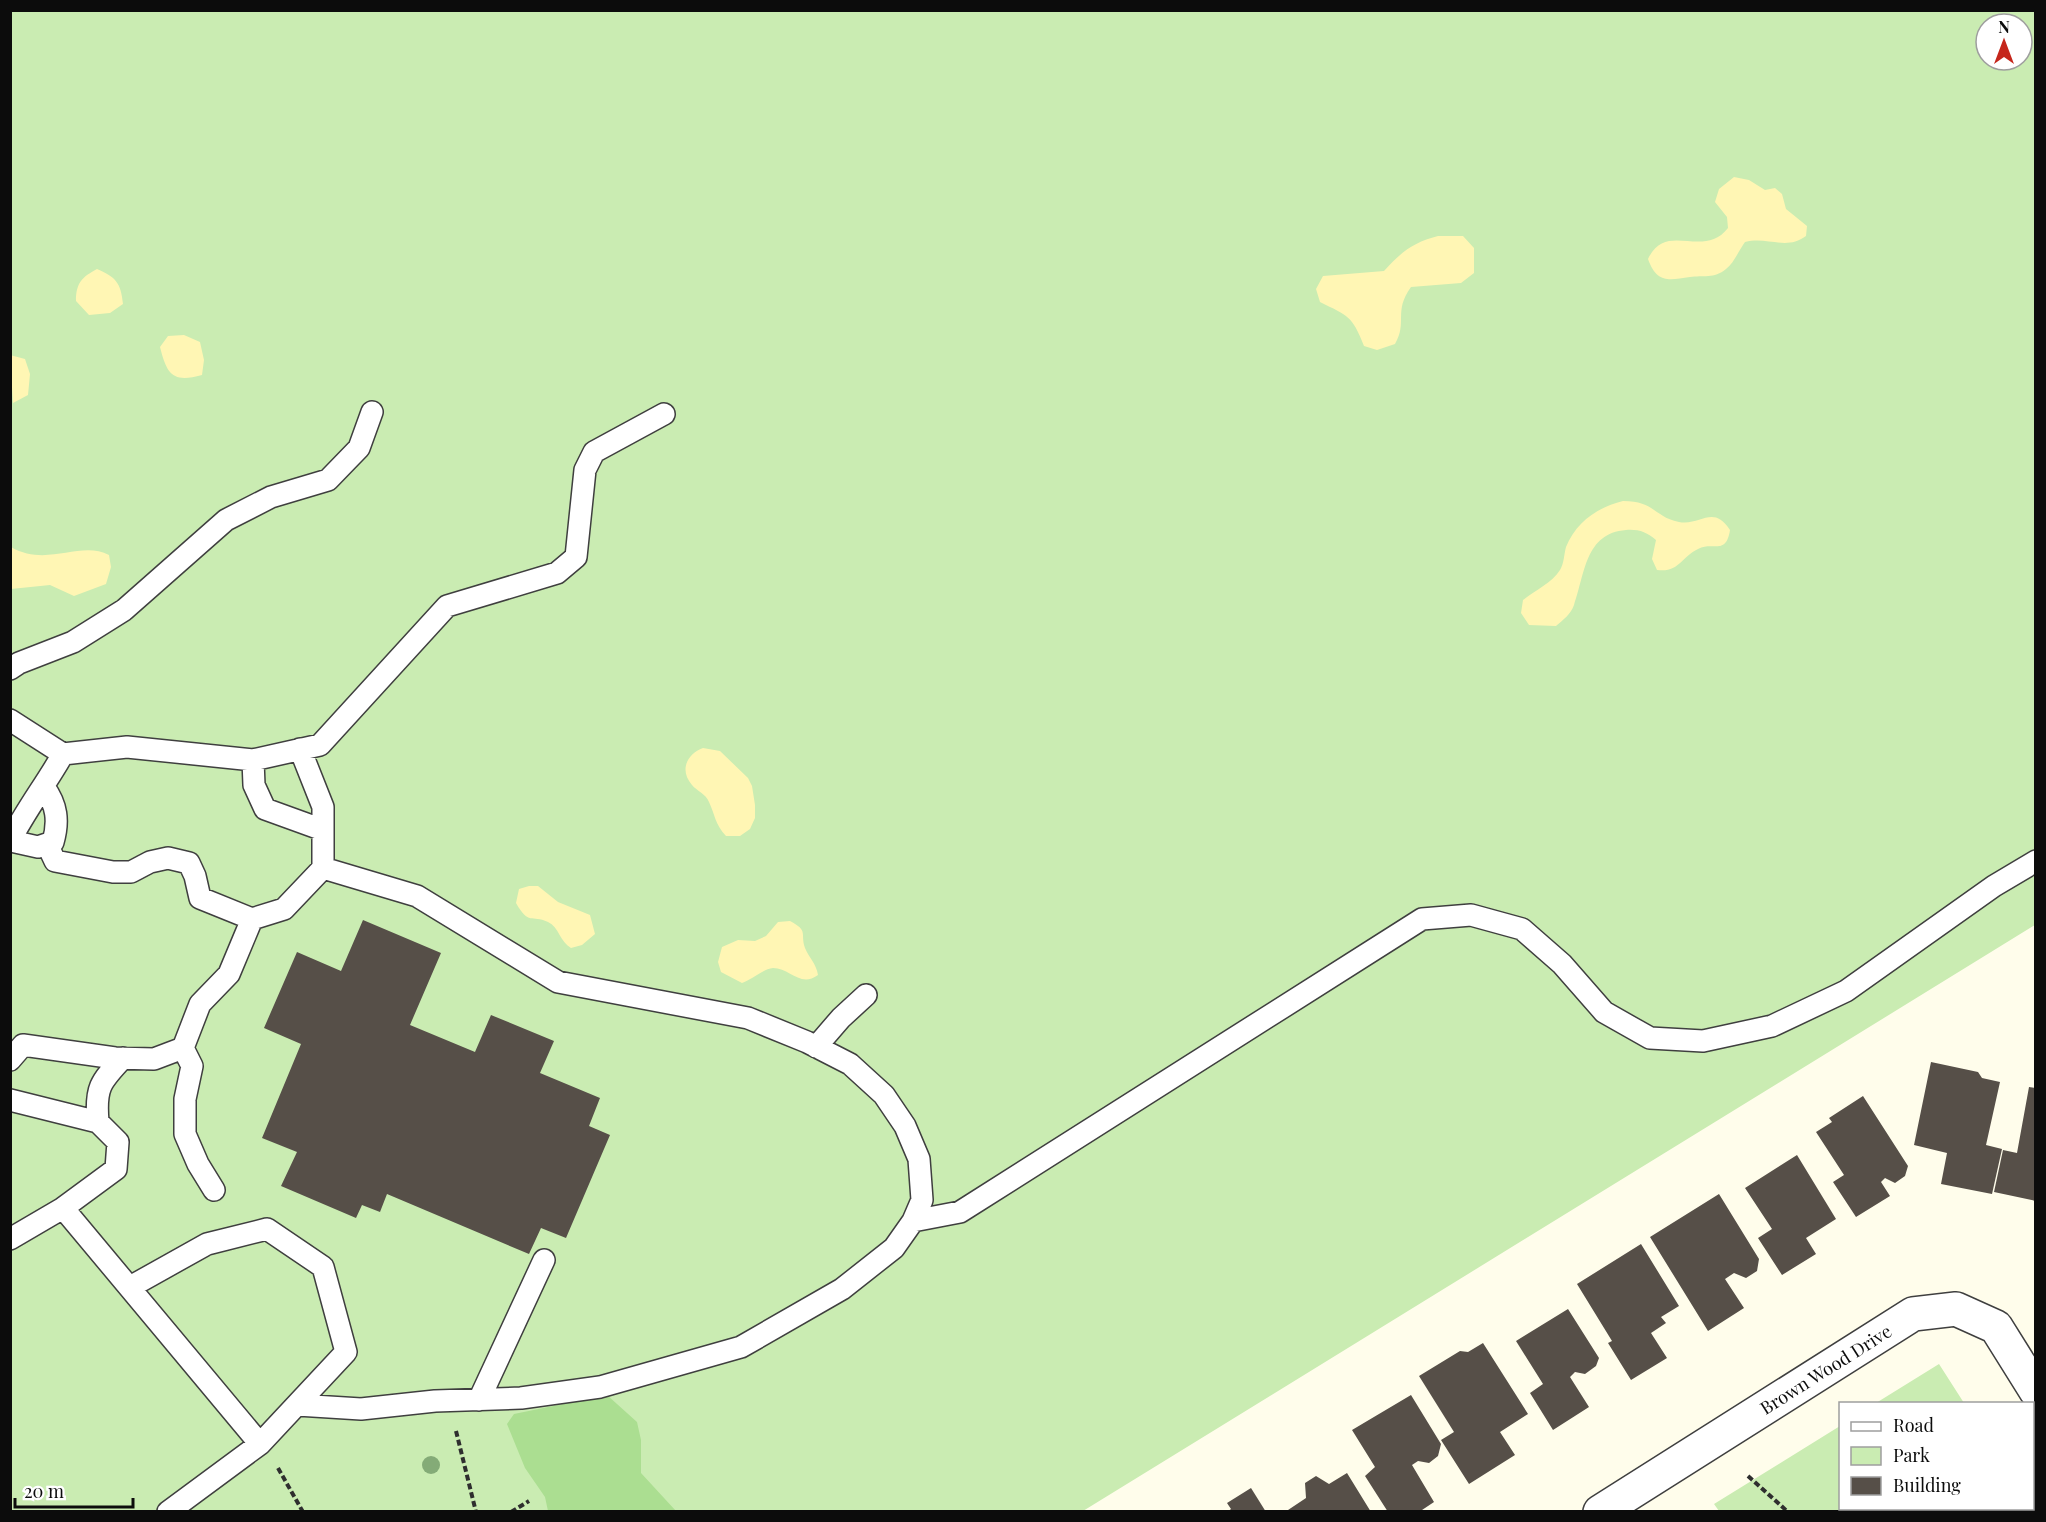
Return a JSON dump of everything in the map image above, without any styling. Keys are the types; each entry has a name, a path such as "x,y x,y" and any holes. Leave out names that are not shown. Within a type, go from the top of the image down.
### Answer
{"street":[{"name":"Brown Wood Drive","path":"1600,1512 1913,1314 1956,1309 1996,1327 2036,1391"}],"lane":[{"path":"10,669 19,663 73,642 124,609 226,520 271,497 328,480 359,448 372,412"},
{"path":"10,720 63,754 127,747 253,760 320,745 447,606 557,573 576,557 585,470 594,452 664,414"},
{"path":"47,844 55,861 113,872 131,872 150,862 168,858 189,863 195,876 200,898 252,919 284,909 323,868 322,807 300,749"},
{"path":"44,787 55,802 57,827 53,842 38,847 23,846 11,841 23,814 44,787 63,754"},
{"path":"253,760 254,785 265,809 323,830"},
{"path":"913,1221 960,1212 1422,919 1471,915 1522,929 1562,964 1604,1012 1650,1038 1702,1041 1772,1026 1846,991 1994,886 2036,861"},
{"path":"297,1405 361,1409 449,1401 521,1398 600,1387 741,1347 842,1288 894,1248 913,1221 922,1200 919,1159 905,1126 884,1095 850,1064 748,1018 558,982 417,896 323,868"},
{"path":"214,1190 198,1164 185,1134 184,1099 192,1066 183,1048 200,1004 230,974 252,919"},
{"path":"816,1047 841,1018 866,995"},
{"path":"10,1060 23,1045 123,1058 154,1059 183,1048"},
{"path":"98,1122 96,1101 102,1080 123,1058"},
{"path":"10,1100 98,1122 118,1142 116,1169 63,1208 10,1239"},
{"path":"63,1208 260,1444"},
{"path":"130,1287 207,1244 267,1228 323,1268 346,1352 260,1444 168,1512"},
{"path":"479,1400 544,1260"}],"path":[{"path":"449,1401 476,1512"},
{"path":"260,1444 281,1473 303,1512"},
{"path":"1748,1476 1788,1512"},
{"path":"511,1512 530,1502"}],"green space":[{"path":"10,11 2035,11 2035,925 1083,1511 11,1511"},
{"path":"1939,1364 1963,1402 1878,1402"},
{"path":"607,1395 637,1422 641,1440 641,1473 676,1511 548,1511 545,1497 525,1468 507,1424 514,1414"},
{"path":"1839,1427 1839,1510 2031,1511 1719,1511 1714,1504"}],"sand":[{"path":"1734,177 1749,180 1765,190 1775,188 1782,194 1786,209 1807,226 1806,236 1784,243 1745,242 1729,266 1713,275 1670,279 1655,273 1648,259 1656,248 1665,242 1707,241 1718,237 1728,228 1727,217 1715,202 1719,189"},
{"path":"1438,236 1463,236 1474,248 1474,273 1461,283 1411,287 1401,310 1399,336 1395,344 1377,350 1364,346 1356,328 1348,318 1320,302 1316,289 1323,276 1384,271 1408,249"},
{"path":"97,269 113,278 119,286 123,304 110,313 89,315 76,301 77,290 84,278"},
{"path":"184,335 200,342 204,360 202,375 178,377 165,364 160,347 168,336"},
{"path":"10,355 25,359 30,374 28,395 13,403"},
{"path":"1623,501 1648,506 1664,517 1679,522 1718,518 1730,530 1728,538 1722,545 1704,547 1692,552 1675,567 1657,570 1652,559 1656,540 1638,531 1626,530 1612,533 1594,547 1584,568 1574,605 1566,617 1556,626 1529,625 1521,613 1523,600 1557,575 1566,547 1576,530 1589,517 1605,507"},
{"path":"11,547 24,553 37,555 98,551 109,555 111,567 106,584 74,596 50,585 11,589"},
{"path":"703,748 720,751 748,778 752,786 755,818 750,829 740,836 726,836 722,832 708,799 688,779 686,768 689,758"},
{"path":"538,886 558,902 590,915 595,934 582,945 571,948 552,924 524,915 516,903 519,889"},
{"path":"790,921 802,930 805,948 818,975 806,979 773,968 742,983 721,972 718,962 722,947 738,940 755,941 766,936 778,922"}],"building":[{"path":"363,920 441,953 410,1025 475,1052 491,1015 554,1041 540,1073 600,1098 589,1126 610,1135 566,1238 541,1228 529,1254 387,1194 380,1212 362,1205 356,1218 281,1186 297,1152 262,1138 301,1044 264,1028 297,952 341,971"},
{"path":"1931,1062 1978,1072 1982,1078 2000,1082 1986,1145 2002,1149 1992,1194 1941,1184 1947,1153 1914,1145"},
{"path":"2029,1087 2036,1088 2036,1201 1994,1192 2003,1150 2017,1153"},
{"path":"1863,1096 1908,1166 1905,1176 1895,1183 1885,1178 1881,1182 1890,1196 1856,1217 1833,1182 1844,1175 1816,1132 1832,1122 1829,1118"},
{"path":"1797,1155 1836,1219 1806,1238 1816,1254 1782,1275 1758,1238 1772,1229 1745,1188"},
{"path":"1719,1194 1759,1259 1757,1271 1746,1278 1734,1273 1725,1279 1744,1308 1708,1331 1650,1237"},
{"path":"1641,1244 1679,1306 1661,1317 1666,1323 1651,1333 1667,1358 1631,1380 1608,1343 1612,1341 1577,1284"},
{"path":"1568,1309 1599,1358 1596,1366 1585,1374 1575,1372 1570,1377 1589,1407 1553,1430 1530,1393 1543,1384 1516,1341"},
{"path":"1483,1343 1528,1414 1500,1432 1515,1455 1469,1484 1441,1440 1454,1432 1419,1376 1460,1351 1468,1352"},
{"path":"1411,1395 1441,1444 1438,1456 1429,1463 1418,1461 1412,1465 1434,1502 1419,1512 1388,1512 1365,1476 1375,1467 1352,1430"},
{"path":"1347,1473 1371,1512 1285,1512 1306,1498 1305,1483 1316,1476 1329,1484"},
{"path":"1251,1488 1266,1512 1227,1512 1231,1509 1227,1503"}]}
